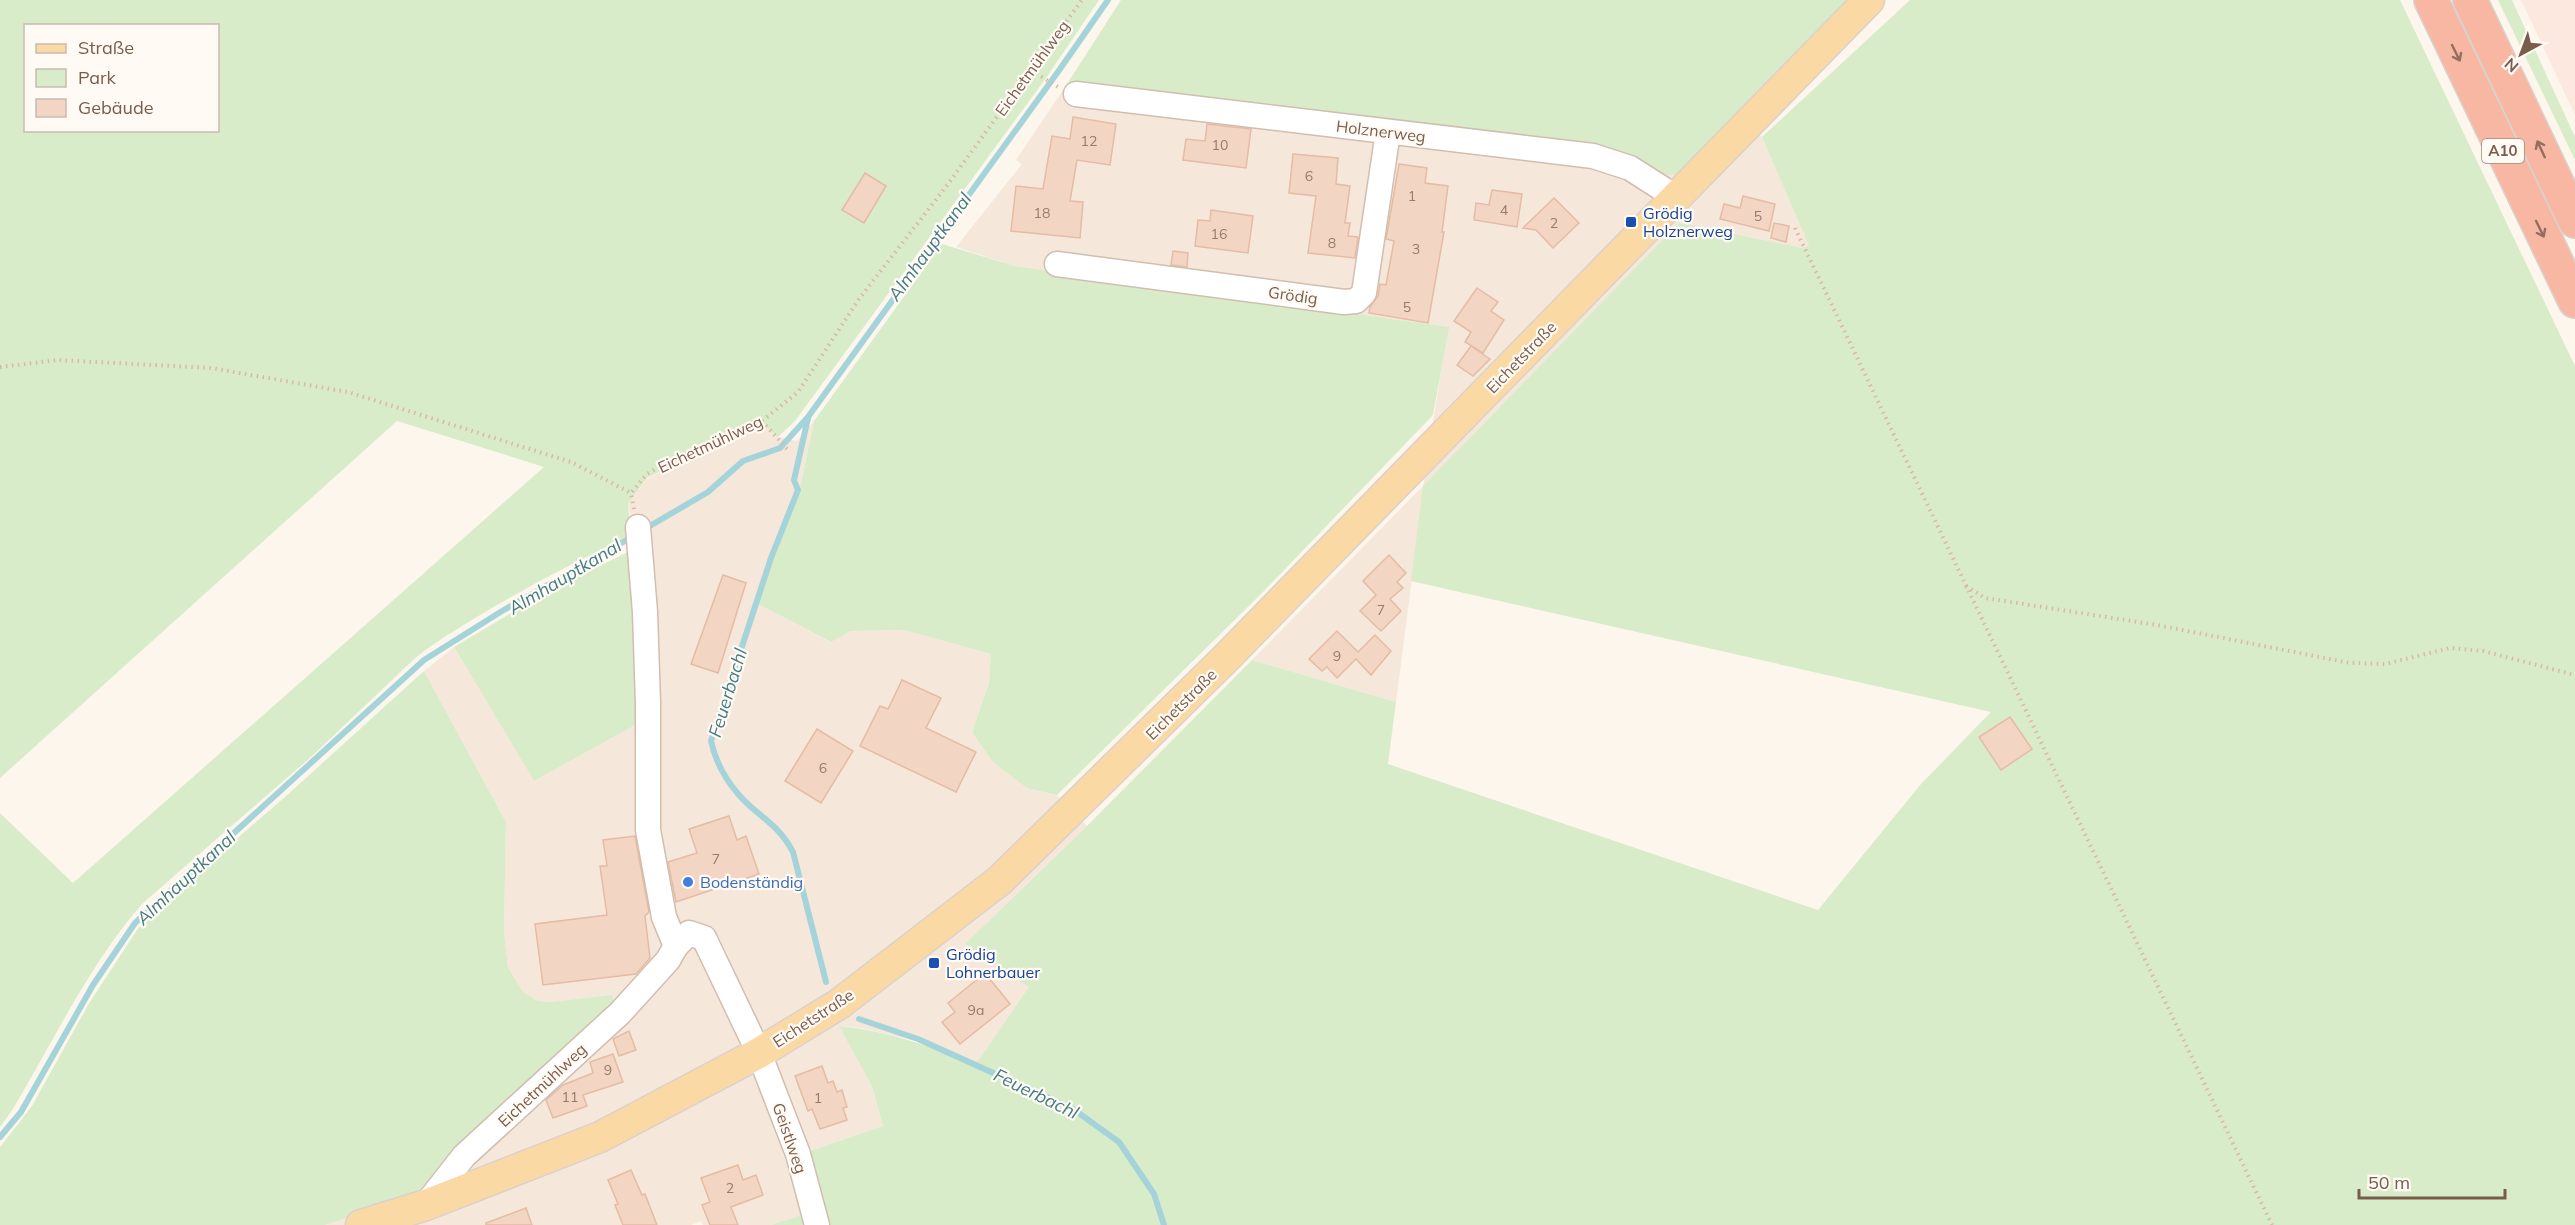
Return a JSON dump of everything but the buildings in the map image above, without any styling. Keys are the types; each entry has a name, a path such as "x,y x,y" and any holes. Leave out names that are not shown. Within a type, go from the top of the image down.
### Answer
{"highway":[{"name":"A10","path":"2431,0 2575,301"},
{"name":"A10","path":"2470,0 2575,221"}],"main road":[{"name":"Eichetstraße","path":"361,1225 417,1215 600,1137 759,1053 839,1004 999,881 1160,725 1869,0"}],"street":[{"name":"Holznerweg","path":"1071,93 1593,156 1630,168 1677,198"},
{"name":"Grödig","path":"1057,264 1344,302 1356,301 1364,293 1388,132"},
{"path":"639,536 648,691 648,830 664,917 676,946 689,933 704,938 759,1053"},
{"name":"Eichetmühlweg","path":"417,1215 465,1156 620,1013 668,960 676,946"},
{"name":"Geistlweg","path":"759,1053 798,1154 817,1225"}],"path":[{"name":"Eichetmühlweg","path":"631,493 647,474 673,459 762,421 798,392 859,299 948,184 1082,0"},
{"path":"1031,70 1071,93"},
{"path":"1795,228 2272,1225"},
{"path":"0,367 58,360 212,368 280,378 348,392 571,462 631,493 639,536"},
{"path":"762,421 788,449"},
{"path":"1965,586 1985,598 2157,625 2350,663 2385,664 2450,648 2483,651 2575,675"}],"shaded area":[{"path":"2521,0 2575,0 2575,115"},
{"path":"1067,84 1613,155 1741,117 1762,137 1810,245 1802,249 1679,223 1424,486 1396,702 1252,660 1423,486 1448,327 1015,266 956,247 1022,164 1016,160"},
{"path":"814,421 799,493 757,603 830,642 851,631 904,630 992,654 989,683 972,732 1027,788 1057,795 1087,826 965,944 1030,987 976,1064 925,1043 861,1028 840,1026 872,1086 883,1126 804,1153 819,1209 771,1225 703,1225 701,1221 691,1225 325,1225 418,1195 553,1002 538,1001 523,992 508,967 504,931 506,822 424,671 454,647 534,781 639,723 631,517 628,504 647,479 762,423 778,437 797,441"}],"green space":[{"path":"0,0 1099,0 1046,78 795,421 778,437 761,423 647,478 628,504 631,535 511,597 441,640 411,662 311,757 143,903 89,976 13,1109 0,1127 0,813 73,883 544,467 397,421 0,778"},
{"path":"1121,0 1853,0 1679,175 1654,174 1613,155 1067,84"},
{"path":"1910,0 2400,0 2575,366 2575,1225 771,1225 819,1209 804,1153 883,1126 872,1086 839,1026 909,1040 976,1064 1029,987 965,944 1087,826 1252,660 1396,702 1388,764 1818,910 1921,784 1991,712 1411,581 1423,486 1679,223 1802,248 1809,245 1762,137"},
{"path":"2498,0 2512,0 2575,137 2575,160"},
{"path":"942,244 1015,266 1449,327 1433,415 1262,593 1057,795 1027,788 993,762 972,732 989,683 991,654 904,630 851,631 831,642 756,603 799,493 814,421"},
{"path":"632,550 639,723 534,781 454,647 543,594"},
{"path":"424,671 506,822 504,931 508,967 523,992 538,1001 553,1002 611,995 617,1005 418,1195 325,1225 0,1225 0,1147 32,1106 88,1005 137,930 161,904 285,797"}],"waterway":[{"name":"Almhauptkanal","path":"643,530 708,492 743,461 780,448 808,417 1108,0"},
{"name":"Feuerbachl","path":"808,418 794,480 798,490 771,558 711,741 718,762 734,789 746,803 774,827 793,852 826,982"},
{"name":"Almhauptkanal","path":"0,1137 21,1112 93,985 135,923 424,660 502,611 632,537"},
{"name":"Feuerbachl","path":"859,1019 918,1039 1073,1109 1119,1142 1154,1194 1164,1225"}],"place":[{"name":"Grödig Holznerweg","path":"1631,222"},
{"name":"Bodenständig","path":"688,882"},
{"name":"Grödig Lohnerbauer","path":"934,963"}]}
